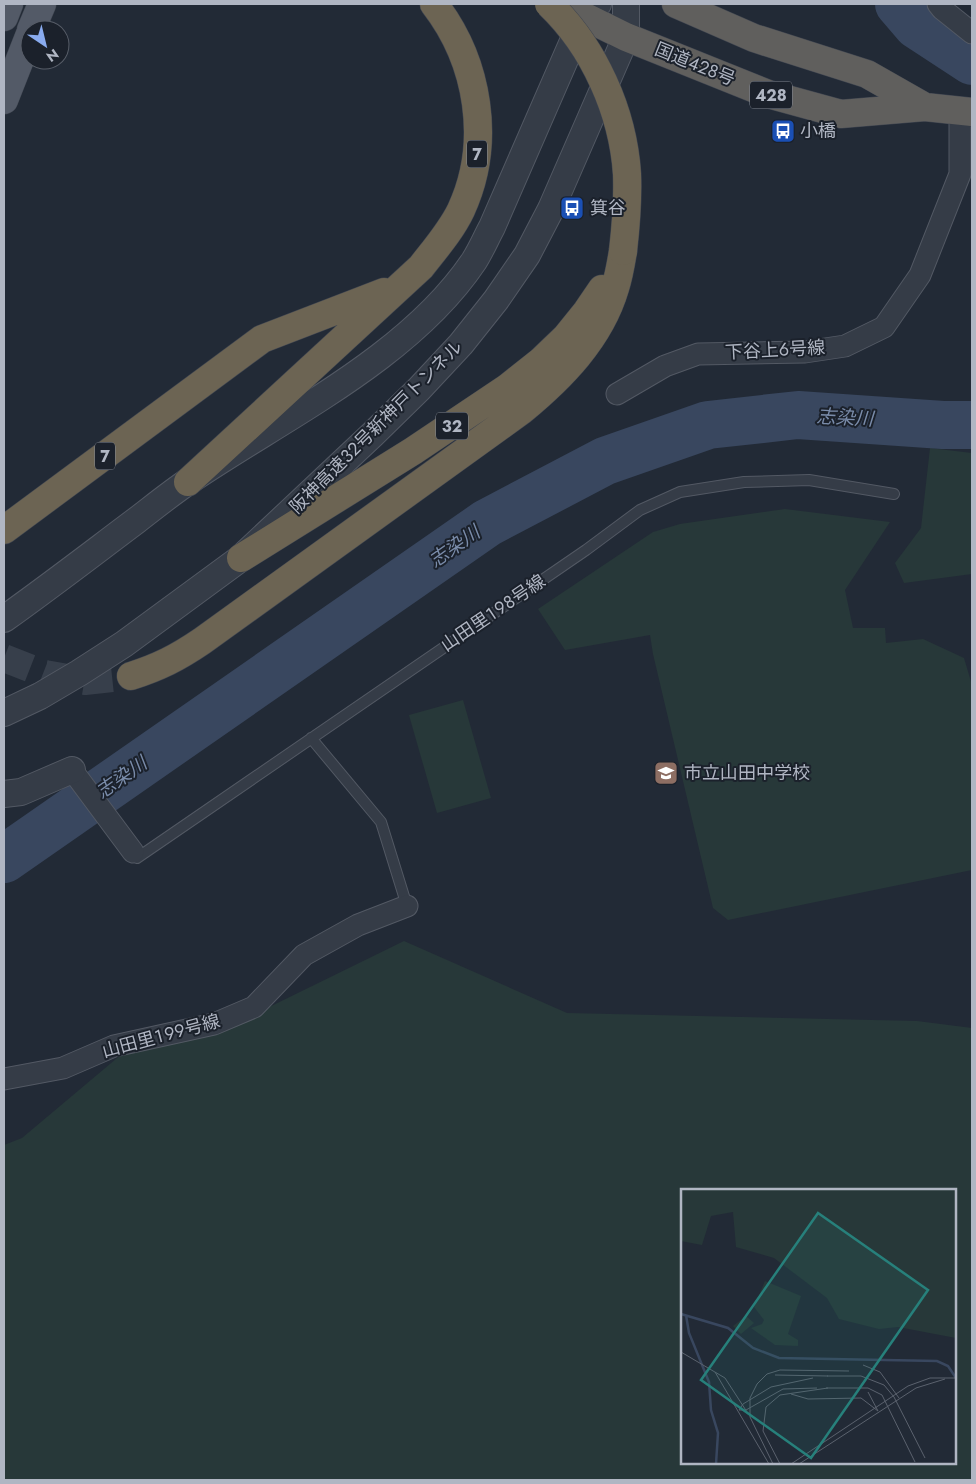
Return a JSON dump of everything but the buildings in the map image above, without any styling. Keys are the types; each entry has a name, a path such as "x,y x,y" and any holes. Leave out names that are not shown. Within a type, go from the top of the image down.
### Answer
{"highway":[{"name":"7","path":"188,482 397,287 421,267 442,240 460,212 472,184 477,154 478,117 473,84 461,49 444,17 434,4"},
{"path":"131,676 165,664 202,642 521,412 569,367 588,343 604,316 615,288 623,251 627,211 627,174 622,135 611,102 596,67 579,38 549,4"},
{"name":"国道428号","path":"559,4 591,10 626,36 768,94 841,114 925,107 966,111"},
{"name":"国道428号","path":"676,4 754,38 866,74 925,107"},
{"name":"32","path":"241,558 413,451 507,388 541,361 587,311 606,284 623,251"},
{"name":"7","path":"4,530 262,339 397,287"}],"main road":[{"path":"4,17 9,4"},
{"path":"36,20 42,4"},
{"path":"4,100 20,59"}],"street":[{"name":"阪神高速32号新神戸トンネル","path":"4,713 40,696 79,673 117,648 241,558 419,389 461,344 496,300 527,255 552,208 626,36 626,4"},
{"path":"938,4 972,33"},
{"path":"4,619 188,482 364,368 425,318 451,290 474,260 492,228 591,10"},
{"name":"下谷上６号線","path":"617,394 665,366 698,354 805,352 845,346 884,327 920,275 960,174 966,111"},
{"path":"4,794 21,792 72,770 133,852"},
{"name":"山田里１９９号線","path":"4,1079 63,1068 114,1046 214,1024 254,1007 304,955 358,925 407,906"}],"lane":[{"name":"山田里１９８号線","path":"133,852 137,858 578,555 640,510 680,492 744,482 809,480 894,494"},
{"path":"311,738 381,822 407,906"}],"shaded area":[{"path":"930,448 972,453 972,574 904,583 895,563 921,528"},
{"path":"785,509 890,522 845,590 853,628 885,628 886,643 923,639 964,658 972,685 972,870 728,920 713,908 650,635 565,650 538,609 653,532 680,524"},
{"path":"463,700 491,798 437,813 409,715"},
{"path":"404,941 567,1013 917,1021 972,1028 972,1480 4,1480 4,1145 22,1138 129,1048 210,1036"}],"waterway":[{"path":"899,4 917,25 972,61"},
{"name":"志染川","path":"4,859 487,523 605,461 708,425 798,415 943,425 972,425"}],"tunnel":[{"path":"4,658 45,674 85,681 131,676"}],"place":[{"name":"小橋","path":"783,131"},
{"name":"箕谷","path":"572,208"},
{"name":"市立山田中学校","path":"666,773"}]}
